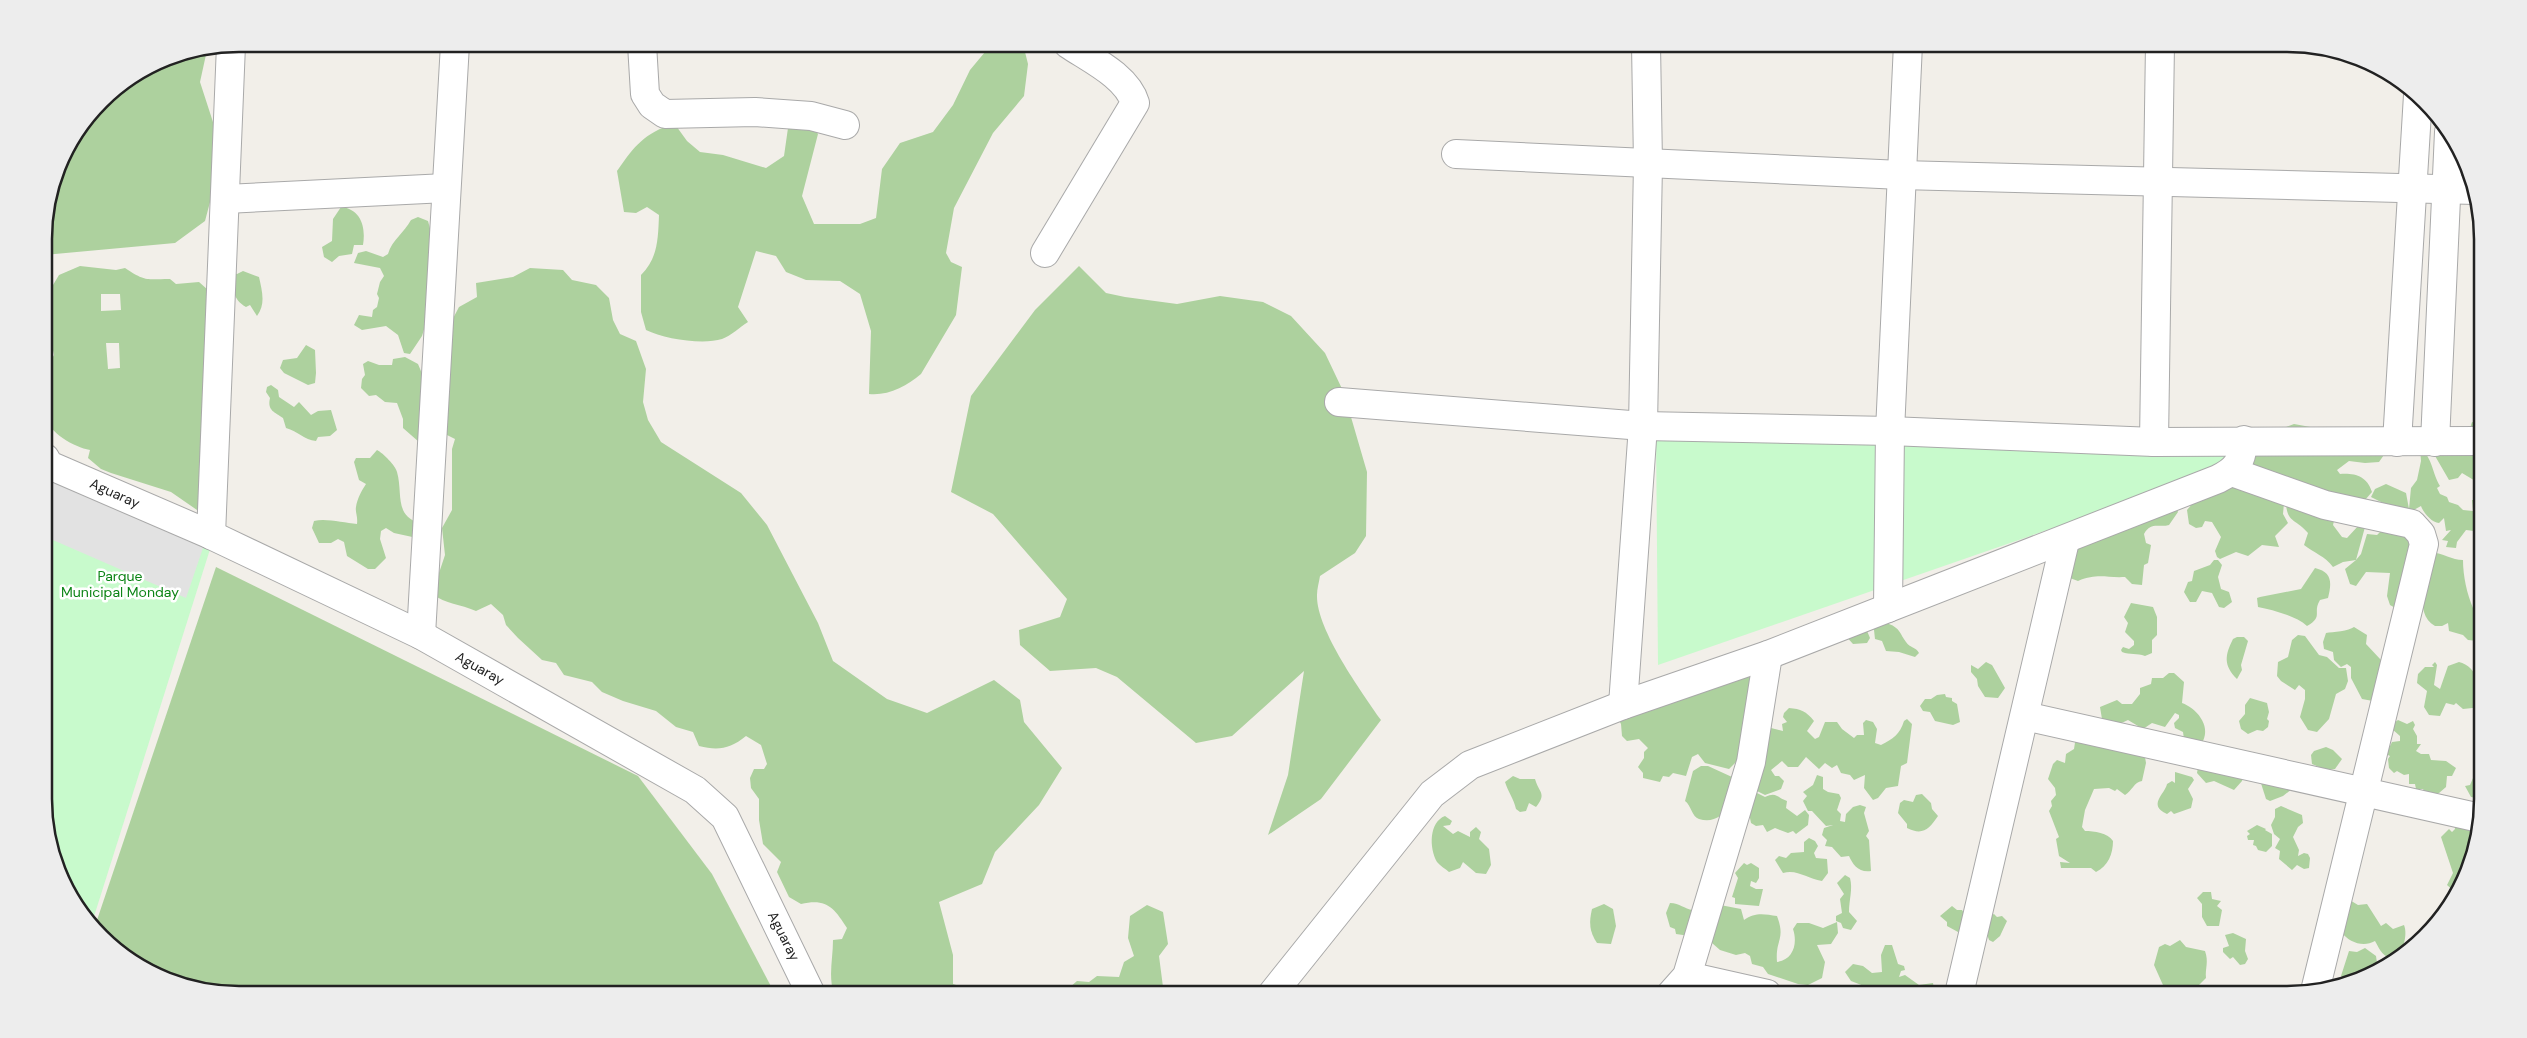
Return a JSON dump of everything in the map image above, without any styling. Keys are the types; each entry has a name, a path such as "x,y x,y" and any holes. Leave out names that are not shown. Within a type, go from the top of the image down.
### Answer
{"street":[{"path":"421,635 454,52"},
{"path":"642,52 645,94 652,105 665,114 754,112 811,116 845,125"},
{"path":"1045,253 1135,103 1132,94 1122,82 1079,52"},
{"path":"1624,704 1643,426 1648,164 1646,52"},
{"path":"1888,608 1890,431 1908,52"},
{"path":"2154,442 2160,52"},
{"path":"211,535 231,53"},
{"path":"2397,442 2418,105"},
{"path":"2436,442 2449,145"},
{"path":"1456,154 1901,174 2414,186 2468,190"},
{"path":"226,199 446,188"},
{"path":"1339,402 1643,426 1890,431 2154,442 2244,440 2474,441"},
{"path":"1278,986 1438,788 1470,765 1624,704 1768,655 2065,541 2232,472 2241,458 2244,440"},
{"name":"Aguaray","path":"52,465 211,535 421,635 695,790 725,817 807,986"},
{"path":"2232,472 2325,505 2412,524 2421,534 2424,544 2317,983"},
{"path":"1962,986 2065,541"},
{"path":"1679,985 1751,762 1768,655"},
{"path":"2025,716 2474,817"}],"green space":[{"path":"985,52 1025,52 1028,64 1024,96 993,133 954,208 946,253 951,262 962,267 956,315 921,374 890,392 869,394 871,331 860,294 840,281 806,280 786,272 776,256 756,251 738,307 748,322 729,336 714,341 694,341 673,338 646,330 641,312 641,275 647,269 654,255 659,215 647,207 636,213 624,212 617,171 635,147 647,136 674,123 687,141 700,152 723,155 766,168 784,156 789,121 810,122 818,134 802,196 814,224 860,224 876,218 882,169 900,143 933,132 953,105 970,70"},
{"path":"206,56 200,82 223,153 205,221 175,243 52,254 54,215 62,179 77,146 107,107 146,77 179,62"},
{"path":"341,207 353,211 361,220 364,232 363,245 354,245 352,254 339,256 332,262 324,257 322,247 332,241 333,219"},
{"path":"418,217 428,221 434,243 426,323 422,336 410,354 404,353 398,335 386,326 362,330 354,325 359,315 372,317 373,310 377,307 379,298 377,294 380,282 384,276 380,268 354,263 358,253 366,251 383,257 388,254 392,245 411,220"},
{"path":"80,266 116,270 125,268 146,279 170,279 176,284 199,282 217,298 208,506 197,510 171,492 101,469 88,458 90,450 77,446 52,429 53,285 59,275","holes":["101,294 120,294 121,310 101,311","106,343 119,343 120,368 108,369"]},
{"path":"1079,266 1106,293 1125,297 1177,304 1220,296 1263,302 1291,316 1325,353 1344,393 1367,472 1366,536 1355,553 1320,576 1317,595 1324,625 1332,642 1352,677 1381,720 1321,799 1268,835 1288,775 1304,671 1232,736 1196,743 1117,677 1096,668 1050,671 1020,645 1019,630 1060,617 1067,599 993,514 951,492 971,396 1035,310"},
{"path":"530,268 563,270 572,280 596,285 609,298 613,320 620,334 636,341 646,369 643,402 648,420 661,442 741,493 767,525 818,623 833,661 887,699 927,713 994,680 1020,700 1024,722 1062,768 1039,805 995,852 982,884 939,902 953,955 953,984 959,986 832,986 833,940 842,939 847,928 829,906 817,902 801,904 789,897 777,872 781,862 763,844 759,820 759,799 751,788 750,778 754,769 764,769 767,764 761,745 746,736 735,744 724,748 699,746 693,732 676,727 656,711 623,701 602,692 592,682 564,675 556,663 542,660 506,625 503,615 491,604 476,611 443,600 432,594 445,555 442,528 452,510 452,449 455,439 447,435 445,430 448,328 459,307 477,297 476,283 513,277"},
{"path":"243,271 259,277 262,307 257,316 250,305 246,307 241,304 234,293 232,273 237,274"},
{"path":"306,345 315,350 315,383 308,385 284,373 280,368 283,360 297,358"},
{"path":"405,357 418,364 423,376 419,442 403,428 403,419 397,403 385,402 376,395 369,396 361,388 362,379 365,375 363,364 368,361 379,365 392,365 393,359"},
{"path":"271,385 278,390 279,397 294,407 299,402 311,415 318,411 331,410 337,430 330,436 318,437 316,441 286,428 283,418 272,411 270,406 270,398 266,392 267,387"},
{"path":"2472,422 2474,422 2474,480 2462,473 2458,478 2449,480 2431,449 2469,431"},
{"path":"2294,424 2316,428 2386,452 2379,462 2349,461 2337,470 2340,474 2351,474 2364,479 2372,492 2365,500 2352,496 2340,497 2333,525 2342,537 2347,538 2359,525 2365,527 2356,560 2343,562 2333,567 2323,557 2304,545 2308,533 2290,517 2286,507 2286,500 2249,465 2255,439"},
{"path":"1656,433 2233,452 2209,474 1658,665"},
{"path":"2420,448 2430,461 2440,486 2437,488 2440,494 2447,497 2449,502 2458,505 2463,510 2473,511 2472,500 2474,500 2474,531 2466,530 2457,542 2456,548 2446,547 2448,541 2442,540 2451,530 2446,531 2444,518 2439,523 2436,523 2426,514 2421,506 2410,512 2420,534 2397,609 2390,605 2387,596 2390,573 2366,572 2356,586 2350,584 2345,569 2361,554 2367,534 2377,535 2383,529 2385,504 2371,497 2375,489 2386,484 2406,493 2409,509 2411,488 2417,480 2421,461"},
{"path":"377,450 396,469 401,502 406,515 419,523 417,538 394,533 386,528 381,531 380,539 386,558 375,569 368,569 347,556 344,542 338,539 331,543 319,543 312,528 314,521 319,520 357,524 357,504 366,484 359,480 354,462 356,458 370,458"},
{"name":"Parque Municipal Monday","path":"52,469 212,543 94,916 77,892 62,859 54,823 52,799"},
{"path":"2227,484 2284,503 2283,514 2288,523 2275,536 2279,547 2262,545 2248,556 2236,552 2220,559 2215,551 2221,537 2212,522 2205,521 2202,527 2196,528 2189,524 2187,510 2193,503"},
{"path":"2175,504 2178,512 2169,525 2152,526 2144,534 2146,543 2151,545 2148,563 2144,565 2142,585 2132,584 2125,577 2096,576 2078,581 2070,578 2058,539"},
{"path":"2431,552 2463,560 2465,579 2474,610 2474,641 2468,640 2463,635 2449,631 2448,623 2442,626 2435,626 2428,620 2424,612 2423,603 2424,582"},
{"path":"2214,560 2218,560 2222,565 2218,577 2221,589 2229,592 2232,602 2224,608 2219,607 2212,593 2202,591 2196,602 2190,602 2184,592 2188,582 2192,581 2194,571 2210,565"},
{"path":"216,567 638,776 712,874 771,986 239,986 215,984 179,976 146,961 116,939 97,920"},
{"path":"2315,568 2328,575 2330,587 2328,598 2320,600 2318,604 2316,617 2312,623 2307,626 2291,616 2258,607 2257,598 2301,589"},
{"path":"2131,603 2153,607 2157,617 2157,635 2152,640 2152,653 2145,656 2125,653 2121,650 2123,647 2129,649 2134,645 2134,641 2125,632 2128,623 2124,617"},
{"path":"1885,612 1889,624 1898,629 1908,644 1918,651 1919,653 1915,657 1899,652 1886,651 1882,641 1875,639 1874,630 1868,623"},
{"path":"1865,626 1870,638 1867,643 1853,644 1844,634"},
{"path":"2354,627 2367,635 2366,644 2381,660 2382,666 2373,701 2362,699 2351,678 2351,667 2347,664 2341,667 2334,660 2333,652 2324,649 2323,642 2326,633"},
{"path":"2298,635 2305,636 2319,655 2327,657 2339,668 2346,668 2348,681 2345,689 2336,694 2329,719 2317,732 2308,730 2300,717 2305,699 2305,690 2299,685 2295,690 2277,676 2278,662 2288,657 2292,640"},
{"path":"2244,637 2248,641 2241,665 2242,670 2237,679 2229,669 2227,655 2233,639"},
{"path":"1754,657 1740,758 1729,769 1705,763 1698,754 1692,757 1686,776 1673,773 1669,777 1663,776 1660,782 1643,778 1643,773 1638,767 1644,758 1644,752 1648,748 1639,739 1627,741 1622,736 1621,724 1618,718"},
{"path":"1986,662 1992,665 2005,688 1998,698 1985,697 1978,686 1977,679 1971,672 1971,665 1978,669"},
{"path":"2435,662 2437,665 2434,685 2440,689 2448,666 2459,662 2471,669 2474,673 2474,708 2463,709 2456,703 2454,705 2446,703 2440,716 2429,715 2424,707 2427,691 2417,683 2418,674 2425,667 2434,667 2432,665"},
{"path":"2169,673 2174,673 2184,682 2182,703 2197,713 2204,723 2205,735 2203,741 2184,739 2183,732 2175,728 2174,723 2179,718 2179,715 2175,713 2165,727 2152,723 2143,729 2128,720 2115,724 2108,723 2102,719 2100,707 2117,700 2122,704 2132,704 2140,694 2140,688 2151,684 2152,678 2163,678"},
{"path":"1945,694 1946,697 1952,698 1952,701 1957,704 1960,722 1953,725 1935,721 1930,712 1923,711 1920,706 1925,699"},
{"path":"2250,698 2267,703 2269,712 2267,719 2269,721 2268,727 2263,731 2257,730 2248,734 2241,729 2239,721 2245,714 2245,705"},
{"path":"1789,708 1803,711 1814,721 1807,731 1815,739 1819,737 1825,722 1837,722 1842,729 1854,738 1857,735 1864,735 1863,723 1866,720 1873,722 1877,729 1875,743 1881,745 1896,736 1907,719 1912,724 1907,763 1901,766 1898,786 1886,788 1878,798 1873,800 1864,788 1865,775 1854,780 1850,775 1841,773 1837,765 1832,768 1825,763 1819,769 1806,757 1798,767 1788,767 1782,761 1771,770 1775,776 1779,776 1784,781 1781,789 1765,795 1753,789 1763,732 1771,728 1783,731 1782,724 1787,722 1783,717 1784,713"},
{"path":"2398,720 2407,724 2413,721 2417,744 2421,744 2416,751 2421,754 2429,754 2431,760 2446,761 2456,768 2452,776 2447,776 2446,787 2439,793 2426,795 2423,789 2416,789 2415,784 2409,784 2409,774 2404,775 2397,771 2394,773 2389,768 2388,759 2390,756 2386,754 2392,742 2400,741 2400,736 2392,729 2394,723"},
{"path":"2076,736 2144,751 2146,763 2142,781 2137,783 2125,795 2117,789 2115,791 2109,788 2094,789 2085,810 2082,827 2085,831 2104,834 2113,841 2109,859 2096,872 2091,868 2061,868 2060,862 2070,863 2059,856 2056,839 2059,837 2049,811 2052,806 2051,801 2056,795 2055,788 2048,779 2053,764 2057,760 2065,763 2066,754 2074,749"},
{"path":"2326,747 2333,750 2342,759 2335,769 2326,770 2312,764 2311,755 2314,751"},
{"path":"1701,766 1708,766 1732,777 1733,793 1731,801 1722,814 1708,820 1697,818 1685,801 1693,771"},
{"path":"2198,767 2244,774 2242,781 2234,790 2214,781 2206,783 2197,773"},
{"path":"2175,772 2192,777 2194,780 2188,789 2193,799 2191,808 2174,814 2171,811 2167,814 2161,811 2158,803 2167,784 2172,781 2175,783"},
{"path":"1817,775 1823,777 1823,789 1839,794 1841,798 1837,810 1841,814 1840,821 1845,822 1846,814 1853,807 1860,805 1866,807 1864,813 1869,831 1866,836 1869,840 1871,871 1860,870 1849,856 1841,857 1832,847 1825,846 1827,840 1822,835 1824,828 1833,825 1826,826 1812,811 1808,811 1803,801 1807,796 1803,792 1813,785"},
{"path":"1513,776 1520,779 1535,779 1542,796 1536,807 1529,803 1526,811 1520,812 1516,809 1505,782"},
{"path":"2474,776 2474,798 2471,797 2465,786 2470,785"},
{"path":"2259,777 2292,789 2283,796 2270,801 2266,799"},
{"path":"1757,793 1765,797 1775,795 1787,801 1786,808 1797,816 1805,810 1809,815 1808,825 1796,834 1793,831 1788,833 1775,828 1767,832 1763,825 1756,826 1751,823 1749,813 1753,795"},
{"path":"1922,794 1931,803 1932,809 1938,816 1928,828 1917,831 1907,828 1907,824 1898,813 1900,803 1904,800 1913,802 1916,795"},
{"path":"2281,806 2302,815 2303,823 2298,827 2293,837 2299,850 2298,856 2304,853 2308,854 2310,858 2309,868 2304,869 2297,865 2292,870 2279,859 2280,851 2275,848 2280,839 2274,834 2271,825 2275,817 2275,809"},
{"path":"1445,816 1452,821 1450,825 1443,826 1453,834 1458,831 1470,837 1470,832 1476,827 1481,832 1479,839 1489,849 1491,865 1486,874 1476,873 1463,862 1460,868 1449,872 1437,862 1432,843 1433,830 1440,819"},
{"path":"2454,820 2473,823 2465,859 2451,889 2447,885 2453,873 2441,837 2449,829 2452,832 2455,829"},
{"path":"2257,825 2272,834 2272,846 2266,852 2258,850 2253,845 2254,840 2248,840 2247,836 2250,834 2247,831"},
{"path":"1809,838 1815,841 1818,846 1814,853 1816,858 1827,859 1828,873 1822,881 1798,873 1783,873 1775,860 1779,856 1786,858 1791,853 1804,852 1804,842"},
{"path":"1744,863 1747,865 1751,863 1759,868 1759,878 1756,883 1751,881 1750,886 1756,889 1763,889 1759,906 1735,904 1735,898 1732,897 1738,878 1735,873"},
{"path":"1845,875 1850,878 1851,882 1849,912 1857,921 1851,930 1843,928 1841,923 1836,921 1836,916 1842,913 1840,899 1844,894 1837,883"},
{"path":"2203,892 2211,892 2212,899 2221,901 2217,906 2222,910 2219,926 2207,926 2202,917 2202,904 2197,898"},
{"path":"2348,899 2358,905 2367,904 2381,926 2386,923 2393,929 2404,925 2405,929 2403,945 2388,957 2380,950 2375,941 2366,944 2356,943 2348,939 2341,932"},
{"path":"1670,903 1693,910 1690,936 1676,934 1675,929 1670,927 1666,913"},
{"path":"1604,904 1613,909 1616,926 1611,944 1597,943 1590,926 1592,909"},
{"path":"1715,904 1741,909 1744,920 1748,917 1764,914 1777,916 1781,930 1777,948 1777,962 1787,958 1793,950 1795,940 1793,929 1797,923 1809,923 1823,928 1837,922 1838,933 1831,944 1817,945 1825,962 1822,978 1808,985 1798,984 1768,974 1763,967 1752,964 1750,956 1745,953 1736,955 1720,950 1704,936"},
{"path":"1147,905 1163,912 1168,944 1159,956 1163,986 1071,986 1077,981 1089,982 1097,976 1119,977 1124,962 1134,956 1128,938 1130,916"},
{"path":"1952,906 1957,910 1962,910 1967,918 1965,929 1958,932 1947,926 1947,922 1940,916"},
{"path":"1994,914 1997,917 2002,916 2007,921 2000,936 1993,942 1989,940 1984,925 1988,917"},
{"path":"2233,933 2246,939 2245,951 2248,959 2245,964 2240,965 2233,957 2230,959 2223,952 2223,948 2229,946 2225,935"},
{"path":"2180,940 2186,947 2205,951 2207,958 2206,978 2198,986 2163,986 2154,965 2159,947 2165,944 2170,946"},
{"path":"1885,945 1892,945 1898,964 1904,966 1905,970 1901,971 1899,977 1905,975 1919,985 1933,983 1934,986 1864,986 1851,981 1845,972 1853,964 1863,966 1872,973 1882,972 1881,955"},
{"path":"2365,948 2376,956 2377,963 2342,977 2341,976 2349,951 2357,952"}],"shaded area":[{"path":"53,480 204,545 186,598 52,540"}]}
